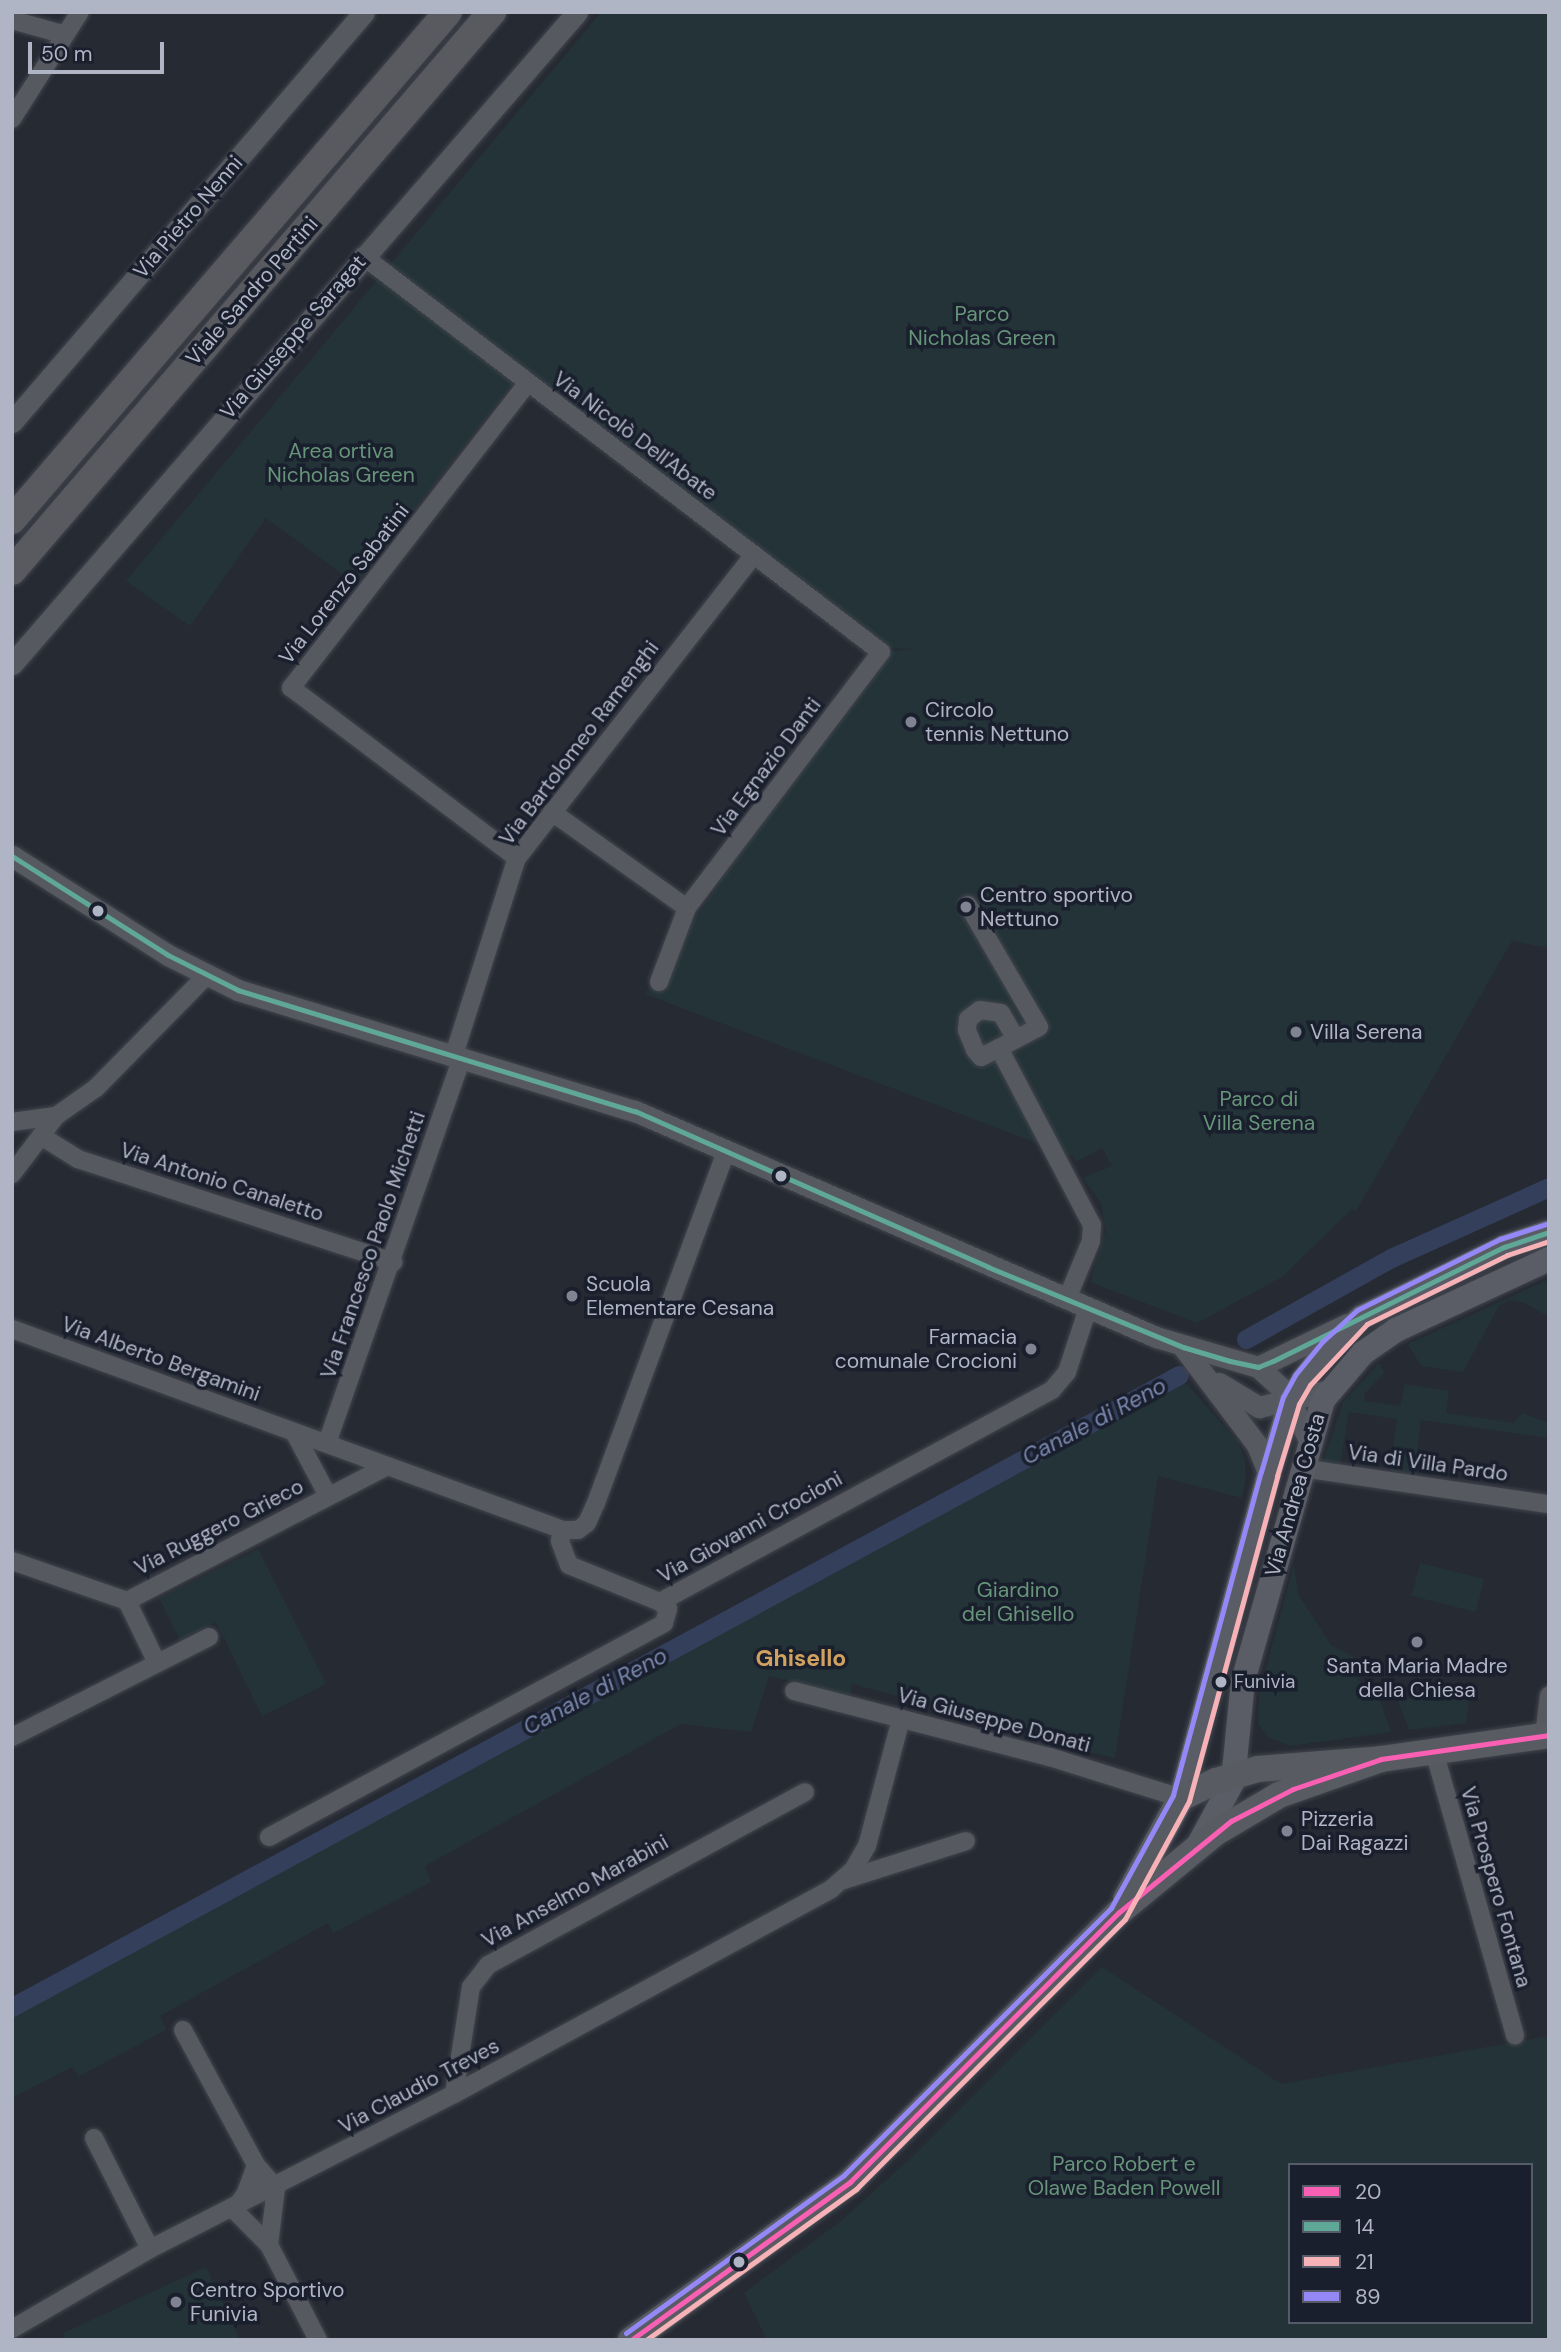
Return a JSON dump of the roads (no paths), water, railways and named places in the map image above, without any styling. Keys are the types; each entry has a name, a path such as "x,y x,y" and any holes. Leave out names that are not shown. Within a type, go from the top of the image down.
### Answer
{"highway":[{"name":"Viale Sandro Pertini","path":"12,520 448,12"},
{"name":"Viale Sandro Pertini","path":"12,571 492,12"}],"main road":[{"name":"Via Andrea Costa","path":"1181,1798 1291,1400 1328,1348 1362,1317 1504,1247 1549,1233"},
{"name":"Via Andrea Costa","path":"1196,1847 1227,1796 1234,1775 1243,1681 1309,1440 1329,1390 1363,1353 1396,1330 1549,1259"},
{"path":"1118,1913 1181,1798 1234,1775 1270,1767 1381,1759 1547,1735"},
{"path":"631,2340 850,2182 1118,1913 1196,1847 1267,1800 1381,1759"}],"street":[{"path":"12,119 62,34 80,12"},
{"name":"Via Pietro Nenni","path":"12,422 364,12"},
{"name":"Via Giuseppe Saragat","path":"12,664 577,12"},
{"path":"12,20 62,34"},
{"name":"Via Nicolò Dell'Abate","path":"363,256 881,652"},
{"name":"Via Lorenzo Sabatini","path":"517,858 291,688 528,383"},
{"name":"Via Bartolomeo Ramenghi","path":"457,1060 517,858 754,555"},
{"name":"Via Egnazio Danti","path":"659,982 687,908 881,652"},
{"path":"552,812 687,908"},
{"path":"12,856 207,975 276,1004 457,1060 592,1096 1184,1348 1258,1367 1278,1381 1291,1400 1309,1440"},
{"path":"968,905 1039,1027 999,1048 981,1057 967,1030 972,1014 990,1008 1001,1013 1016,1039"},
{"path":"12,1174 20,1150 41,1136 56,1116 96,1088 207,975"},
{"path":"999,1048 1092,1225 1091,1241 1067,1299"},
{"name":"Via Francesco Paolo Michetti","path":"327,1443 394,1262 457,1060"},
{"path":"12,1121 56,1116"},
{"name":"Via Antonio Canaletto","path":"41,1136 78,1159 394,1262"},
{"path":"660,1602 574,1569 562,1552 563,1530 584,1526 596,1503 726,1152"},
{"name":"Via Giovanni Crocioni","path":"269,1837 660,1626 668,1615 660,1602 1052,1391 1067,1372 1088,1308"},
{"path":"1258,1367 1362,1317"},
{"name":"Via Alberto Bergamini","path":"12,1329 563,1530"},
{"path":"1184,1348 1209,1376 1257,1445 1269,1474"},
{"path":"1209,1376 1259,1406 1329,1390"},
{"path":"293,1432 328,1496"},
{"name":"Via Ruggero Grieco","path":"12,1561 127,1601 387,1466"},
{"name":"Via di Villa Pardo","path":"1301,1468 1549,1504"},
{"path":"127,1601 157,1663"},
{"path":"12,1737 209,1637"},
{"name":"Via Giuseppe Donati","path":"794,1691 901,1718 1181,1798"},
{"path":"1547,1735 1549,1695"},
{"name":"Via Claudio Treves","path":"844,1880 867,1846 901,1718"},
{"name":"Via Prospero Fontana","path":"1434,1751 1515,2036"},
{"name":"Via Anselmo Marabini","path":"454,2094 471,1987 488,1965 805,1792"},
{"name":"Via Claudio Treves","path":"12,2329 150,2249 234,2210 454,2094 844,1880 966,1841"},
{"path":"183,2030 256,2165 275,2188 269,2245"},
{"path":"94,2138 150,2249"},
{"path":"256,2165 246,2193 234,2210 269,2245 318,2340"}],"waterway":[{"name":"Canale di Reno","path":"1246,1339 1391,1258 1549,1187"},
{"name":"Canale di Reno","path":"12,2007 1179,1375"}],"place":[{"name":"Circolo tennis Nettuno","path":"911,722"},
{"name":"Centro sportivo Nettuno","path":"966,907"},
{"name":"Villa Serena","path":"1296,1032"},
{"name":"Scuola Elementare Cesana","path":"572,1296"},
{"name":"Farmacia comunale Crocioni","path":"1031,1349"},
{"name":"Santa Maria Madre della Chiesa","path":"1417,1642"},
{"name":"Funivia","path":"1221,1682"},
{"name":"Pizzeria Dai Ragazzi","path":"1287,1831"},
{"name":"Centro Sportivo Funivia","path":"176,2302"}],"district":[{"name":"Ghisello","path":"801,1658"}],"park label":[{"name":"Parco Nicholas Green","path":"982,326"},
{"name":"Area ortiva Nicholas Green","path":"341,463"},
{"name":"Parco di Villa Serena","path":"1259,1111"},
{"name":"Giardino del Ghisello","path":"1018,1602"},
{"name":"Parco Robert e Olawe Baden Powell","path":"1124,2176"}]}
